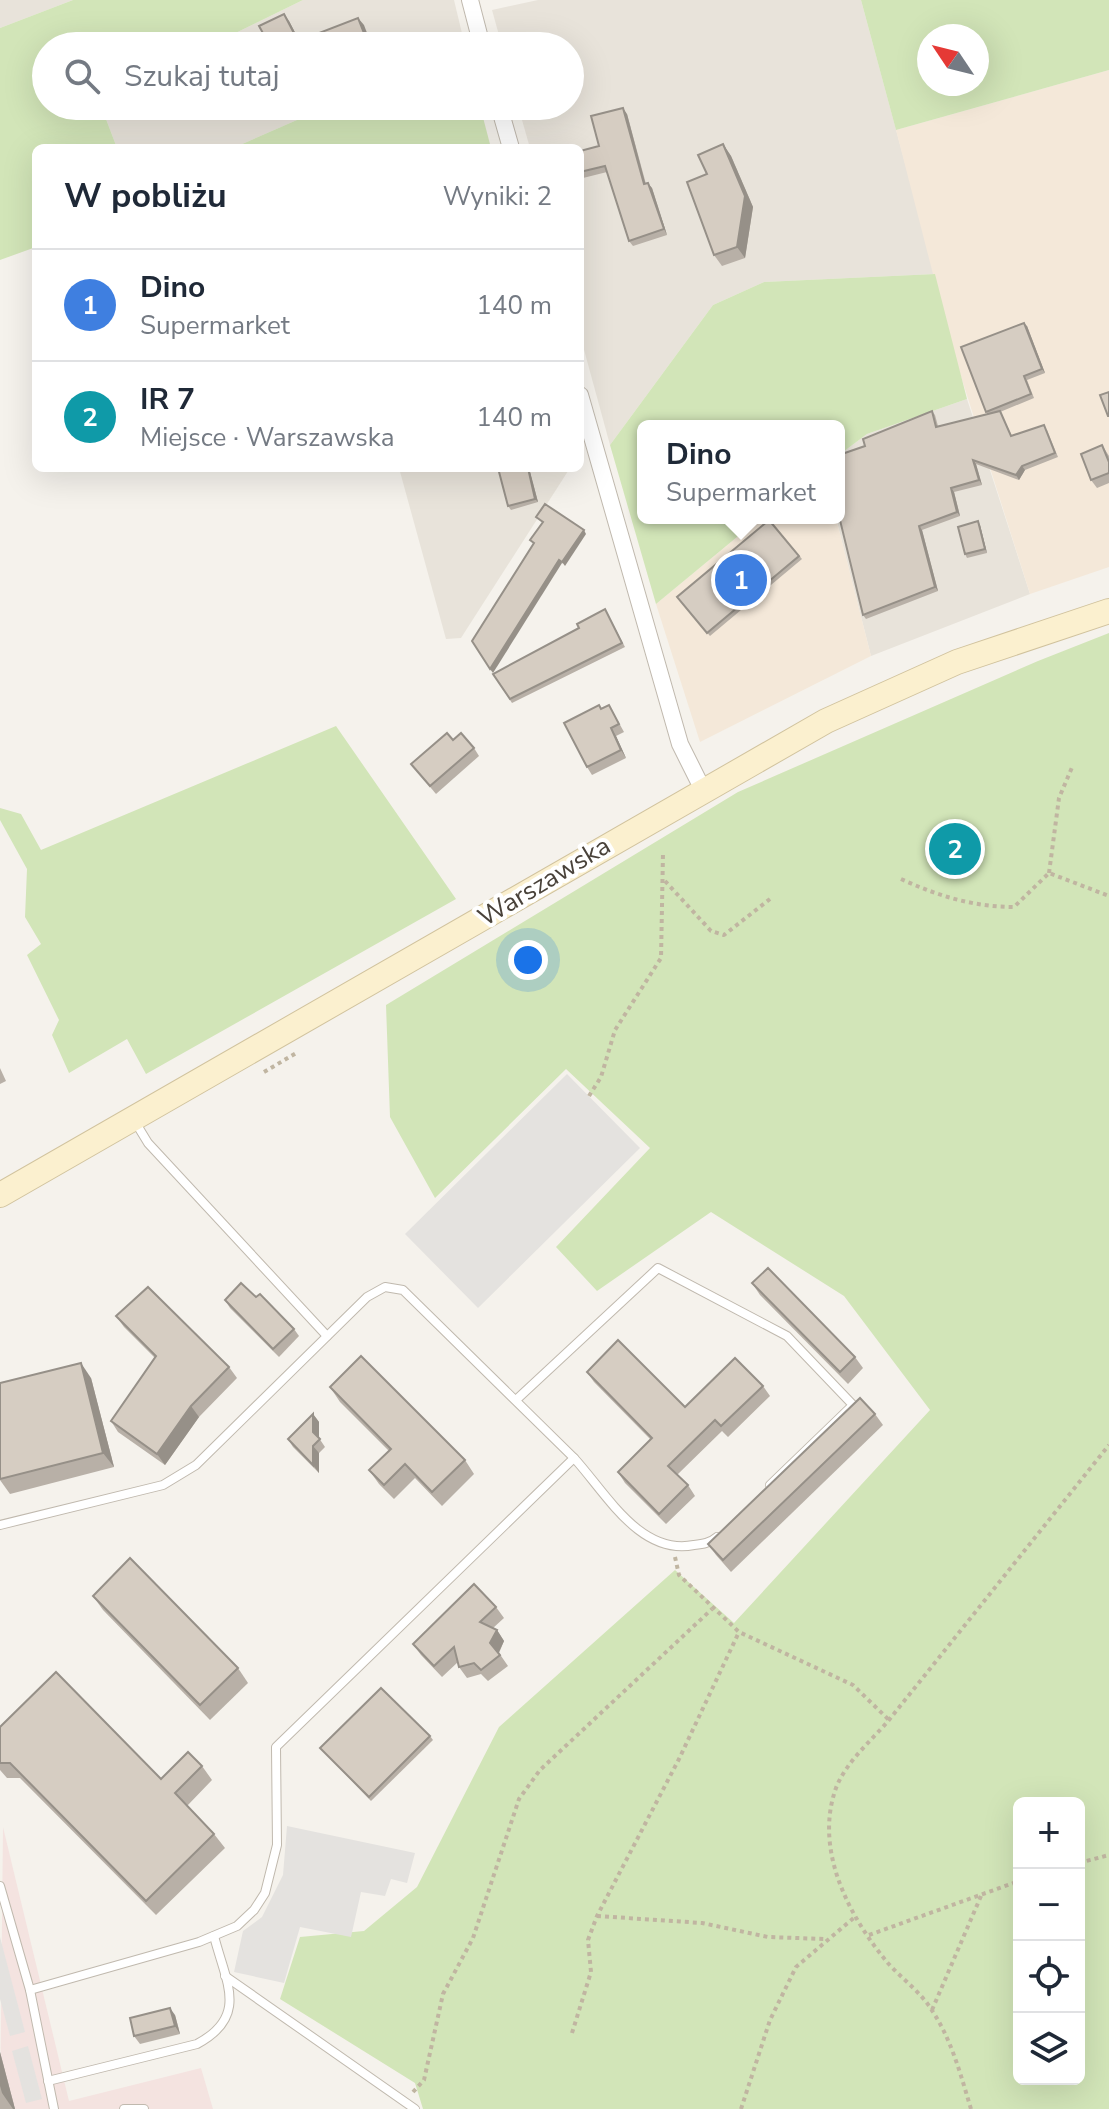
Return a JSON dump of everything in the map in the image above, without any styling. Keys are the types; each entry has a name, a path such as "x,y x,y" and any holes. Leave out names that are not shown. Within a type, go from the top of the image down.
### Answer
{"main road":[{"name":"Warszawska","path":"0,1195 703,790 895,687 999,647 1109,611"}],"street":[{"path":"470,0 478,32"},
{"path":"503,120 510,144"},
{"path":"584,409 667,704 680,744 703,790"}],"lane":[{"path":"133,1119 148,1143 327,1336"},
{"path":"516,1400 658,1268 787,1336 853,1405 766,1489"},
{"path":"0,1525 163,1485 196,1465 367,1297 385,1287 403,1290 574,1458 639,1532 656,1543 678,1548 711,1542 722,1531"},
{"path":"30,1990 214,1936 237,1926 265,1893 277,1845 276,1747 574,1458"},
{"path":"0,1886 30,1990 54,2109"},
{"path":"48,2081 197,2044 215,2034 227,2020 230,2004 214,1936"},
{"path":"224,1976 415,2109"},
{"path":"124,2109 144,2109"}],"path":[{"path":"901,879 932,893 973,904 1014,907 1049,873 1059,798 1073,765"},
{"path":"589,1096 601,1077 615,1030 661,958 663,853"},
{"path":"1049,873 1109,896"},
{"path":"663,879 711,931 724,935 770,899"},
{"path":"971,2109 955,2055 932,2010 886,1961 840,1885 827,1845 832,1808 837,1787 850,1764 889,1720 1109,1445"},
{"path":"678,1548 674,1559 679,1575 739,1632 853,1685 889,1720"},
{"path":"406,2100 424,2080 443,1994 473,1938 519,1799 540,1770 712,1609"},
{"path":"572,2033 591,1972 588,1940 597,1916 679,1759 739,1632"},
{"path":"1085,1861 1109,1855"},
{"path":"869,1935 1013,1883"},
{"path":"932,2010 981,1896"},
{"path":"597,1916 702,1923 768,1937 825,1939"},
{"path":"741,2109 770,2020 796,1967 825,1939 856,1916"}],"shaded area":[{"path":"0,0 73,0 0,28"},
{"path":"303,0 454,0 462,32 238,32"},
{"path":"538,0 861,0 935,274 764,282 713,305 610,445 584,350 584,144 529,144 522,120 584,120 584,32 498,32 492,10"},
{"path":"1109,70 1109,567 1030,594 952,348 896,130"},
{"path":"106,120 297,120 242,144 115,144"},
{"path":"967,399 1030,594 871,656 838,524 845,524 845,450 867,434"},
{"path":"400,472 567,472 461,638 446,639"},
{"path":"753,524 838,524 871,656 700,742 656,604"},
{"path":"567,1074 640,1148 478,1308 405,1234"},
{"path":"287,1826 415,1853 407,1883 391,1879 385,1896 361,1892 351,1937 300,1927 284,1983 234,1972 243,1931 262,1917 283,1875"},
{"path":"3,1827 69,2101 201,2068 213,2109 0,2109"},
{"path":"0,1937 25,2032 10,2036 0,1999"},
{"path":"28,2046 42,2099 26,2103 12,2051"}],"green space":[{"path":"73,0 303,0 238,32 32,32 32,120 106,120 115,144 32,144 32,248 0,260 0,28"},
{"path":"861,0 1109,0 1109,70 896,130"},
{"path":"297,120 484,120 490,144 242,144"},
{"path":"935,274 967,399 867,434 845,450 845,420 637,420 637,524 753,524 656,604 610,445 713,305 764,282"},
{"path":"1109,633 1109,2109 423,2109 415,2083 280,1999 300,1937 364,1931 417,1887 499,1727 675,1570 734,1623 930,1410 844,1296 711,1212 597,1291 556,1247 650,1148 566,1069 435,1198 390,1117 386,1005 738,792"},
{"path":"336,726 456,899 146,1074 127,1039 69,1073 52,1035 59,1020 27,955 41,944 25,917 27,869 0,820 0,808 21,814 41,850"}],"building":[{"path":"284,14 293,32 262,32 259,26"},
{"path":"358,18 364,32 322,32"},
{"path":"623,108 644,184 648,183 664,229 629,241 605,166 584,171 584,150 599,146 591,116"},
{"path":"723,144 745,196 737,247 714,255 687,182 707,174 698,155"},
{"path":"1024,323 1042,369 1024,376 1031,394 986,412 961,347"},
{"path":"1109,392 1109,416 1108,416 1100,395"},
{"path":"932,411 936,427 1000,411 1011,436 1044,425 1055,453 1022,466 1016,475 973,460 979,480 951,488 957,512 919,526 935,587 863,615 841,524 845,524 845,453 865,446 863,439"},
{"path":"1102,445 1109,462 1109,473 1091,480 1081,454"},
{"path":"499,472 529,472 535,499 508,506"},
{"path":"545,504 584,530 562,562 559,560 490,669 472,641 534,543 530,540 543,522 536,517"},
{"path":"978,521 985,549 965,554 958,527"},
{"path":"764,524 772,524 799,556 707,633 677,597"},
{"path":"605,609 622,643 510,699 493,674 579,628 577,624"},
{"path":"599,705 601,709 609,705 619,724 611,728 621,750 587,767 564,723"},
{"path":"447,733 453,740 461,733 474,748 430,786 411,764"},
{"path":"768,1268 855,1357 840,1372 752,1283"},
{"path":"241,1283 256,1297 260,1294 294,1329 273,1349 225,1300"},
{"path":"148,1287 229,1367 191,1406 157,1454 111,1421 156,1356 116,1316"},
{"path":"618,1340 685,1407 735,1358 763,1386 721,1426 715,1420 668,1466 688,1485 659,1514 618,1472 652,1438 587,1372"},
{"path":"361,1356 465,1460 432,1492 405,1464 384,1485 369,1470 391,1449 330,1387"},
{"path":"81,1363 103,1453 0,1479 0,1383"},
{"path":"860,1398 875,1414 723,1560 708,1544"},
{"path":"313,1414 313,1432 320,1439 313,1446 313,1465 288,1439"},
{"path":"130,1558 238,1668 200,1705 93,1596"},
{"path":"474,1584 496,1607 480,1622 497,1630 490,1643 500,1655 481,1670 474,1663 459,1667 454,1647 434,1666 413,1644"},
{"path":"56,1672 161,1779 188,1752 202,1766 175,1793 214,1834 146,1901 10,1763 0,1763 0,1727"},
{"path":"381,1688 430,1736 369,1797 320,1748"},
{"path":"170,2008 175,2026 134,2036 130,2018"}],"place":[{"name":"Dino","path":"741,580"},
{"name":"IR 7","path":"955,849"}]}
